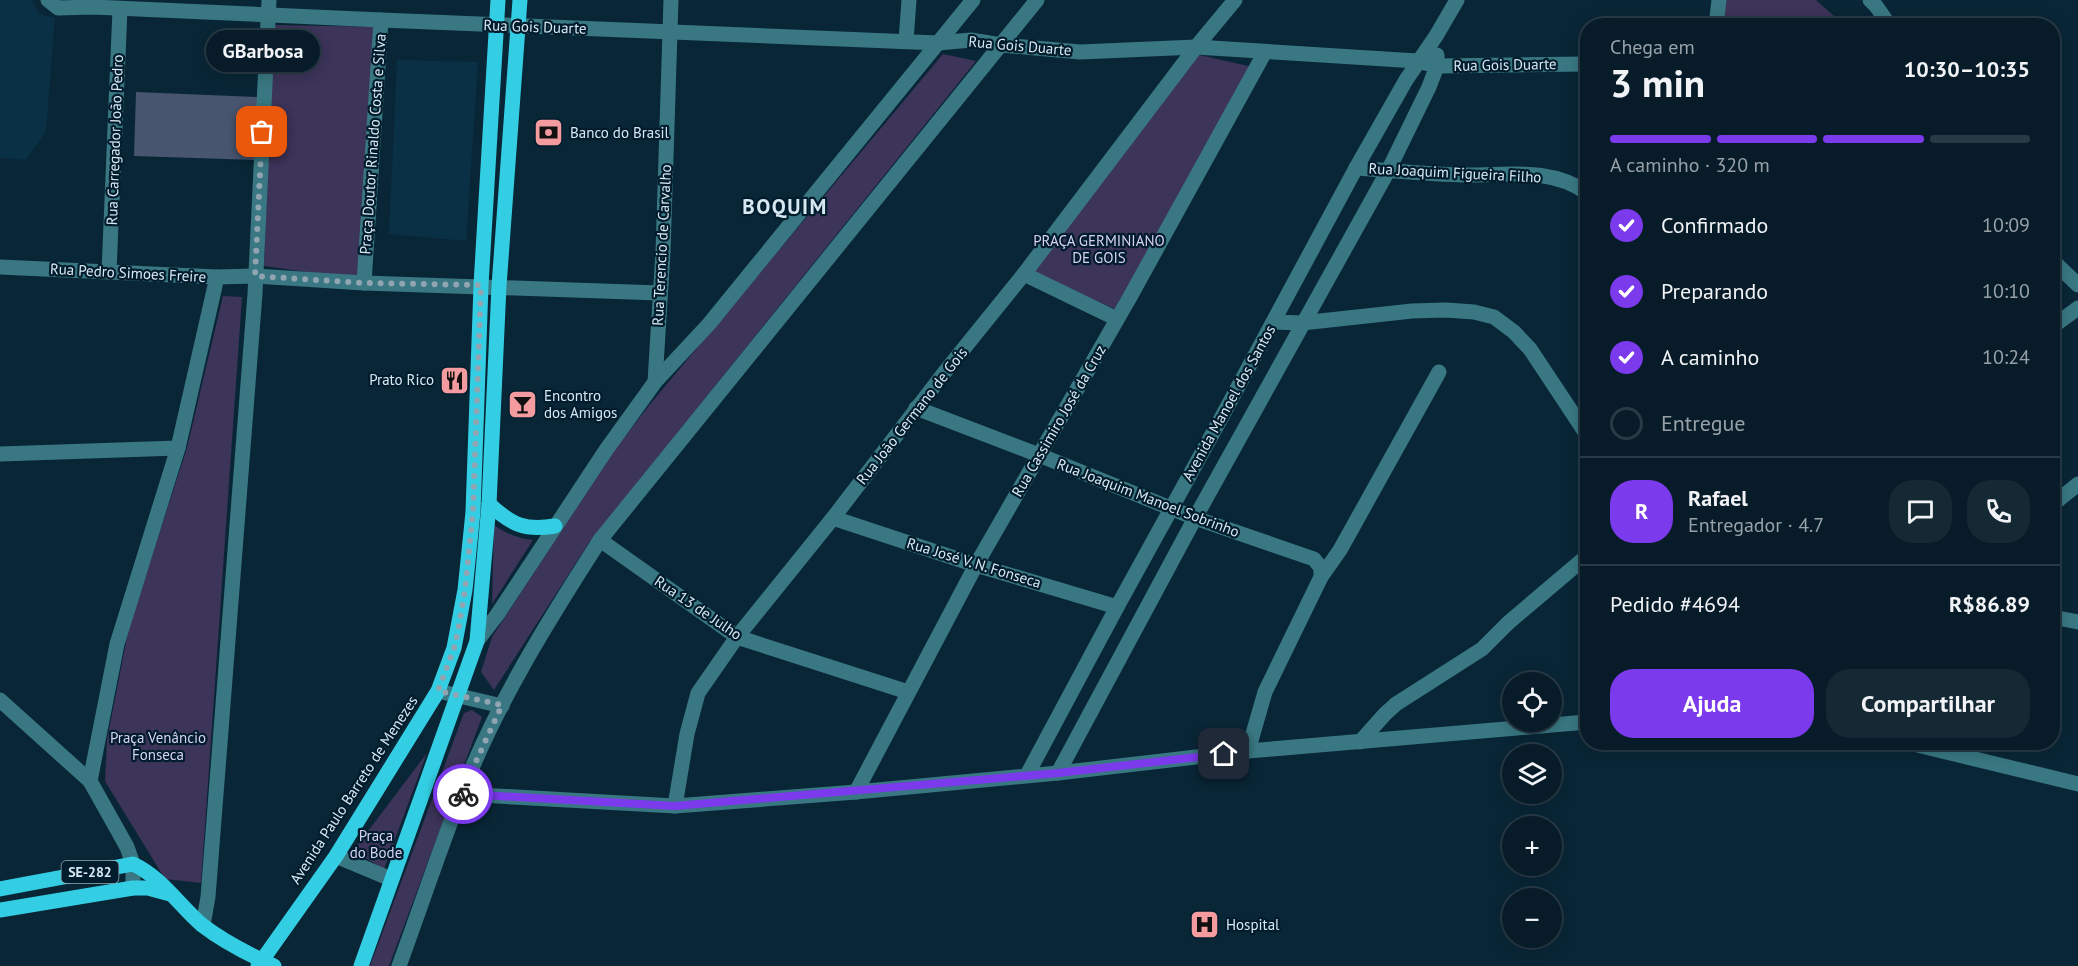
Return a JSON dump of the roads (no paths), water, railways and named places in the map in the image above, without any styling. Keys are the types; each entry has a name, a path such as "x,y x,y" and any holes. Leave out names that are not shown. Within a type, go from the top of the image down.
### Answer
{"main road":[{"name":"Avenida Paulo Barreto de Menezes","path":"264,964 336,856 438,691 454,648 465,590 473,512 481,285 498,0"},
{"path":"361,966 477,641 489,504 499,286 520,0"},
{"path":"489,504 503,517 519,526 538,529 555,526"},
{"name":"SE-282","path":"0,889 133,864 159,882 203,925 264,964"},
{"name":"SE-282","path":"0,910 133,888 148,888 170,894"}],"street":[{"path":"203,925 209,886 255,276 269,0"},
{"name":"Rua Terencio de Carvalho","path":"655,382 671,0"},
{"path":"906,42 909,0"},
{"path":"477,641 497,615 606,450 655,382 709,324 973,0"},
{"path":"399,966 461,794 502,705 544,627 600,540 1037,0"},
{"name":"Rua João Germano de Gois","path":"675,806 687,734 698,693 737,637 1024,274 1196,47 1235,0"},
{"name":"Avenida Manoel dos Santos","path":"1027,775 1356,168 1417,61 1436,36 1456,0"},
{"path":"1717,18 1719,0"},
{"path":"1870,0 1884,18"},
{"name":"Praça Doutor Rinaldo Costa e Silva","path":"53,4 381,20 364,283"},
{"name":"Rua Carregador João Pedro","path":"109,272 120,9"},
{"name":"Rua Gois Duarte","path":"381,20 906,42 938,43 971,40 1001,45 1080,51 1196,47 1417,61 1437,66 1580,64"},
{"name":"Avenida Manoel dos Santos","path":"1058,773 1195,518 1388,171 1437,66 1436,36"},
{"name":"Rua Cassimiro José da Cruz","path":"856,792 976,565 1117,319 1265,52"},
{"name":"Rua Joaquim Figueira Filho","path":"1356,168 1463,175 1525,174 1567,182 1580,189"},
{"name":"Rua Pedro Simoes Freire","path":"0,267 217,277 255,276"},
{"path":"2060,268 2078,285"},
{"path":"1024,274 1117,319"},
{"path":"255,276 364,283 660,292"},
{"path":"90,781 117,644 178,448 217,277"},
{"path":"2060,321 2078,308"},
{"path":"1274,322 1302,323 1412,311 1474,312 1494,317 1514,332 1530,349 1580,424"},
{"path":"1248,751 1265,692 1322,577 1340,550 1439,372"},
{"name":"Rua Joaquim Manoel Sobrinho","path":"916,408 1170,509 1314,559 1321,568 1322,577"},
{"path":"0,454 178,448"},
{"path":"2060,500 2076,490"},
{"name":"Rua José V. N. Fonseca","path":"833,518 976,565 1117,607"},
{"name":"Rua 13 de Julho","path":"600,540 737,637 908,692"},
{"path":"1360,742 1390,709 1482,649 1508,623 1580,562"},
{"path":"2060,619 2078,622"},
{"path":"438,691 502,705"},
{"path":"0,700 90,781 124,841 133,864 133,888"},
{"path":"461,794 675,806 856,792 1058,773 1248,751 1580,723"},
{"path":"1938,750 2078,784"},
{"path":"1963,750 1966,757"},
{"path":"336,856 391,879"}],"place":[{"name":"GBarbosa","path":"262,132"},
{"name":"Banco do Brasil","path":"549,133"},
{"name":"Prato Rico","path":"455,380"},
{"name":"Encontro dos Amigos","path":"523,405"},
{"name":"Hospital","path":"1205,925"}],"district":[{"name":"BOQUIM","path":"785,207"}],"park label":[{"name":"PRAÇA GERMINIANO DE GOIS","path":"1099,250"},
{"name":"Praça Venâncio Fonseca","path":"158,746"},
{"name":"Praça do Bode","path":"376,844"}]}
